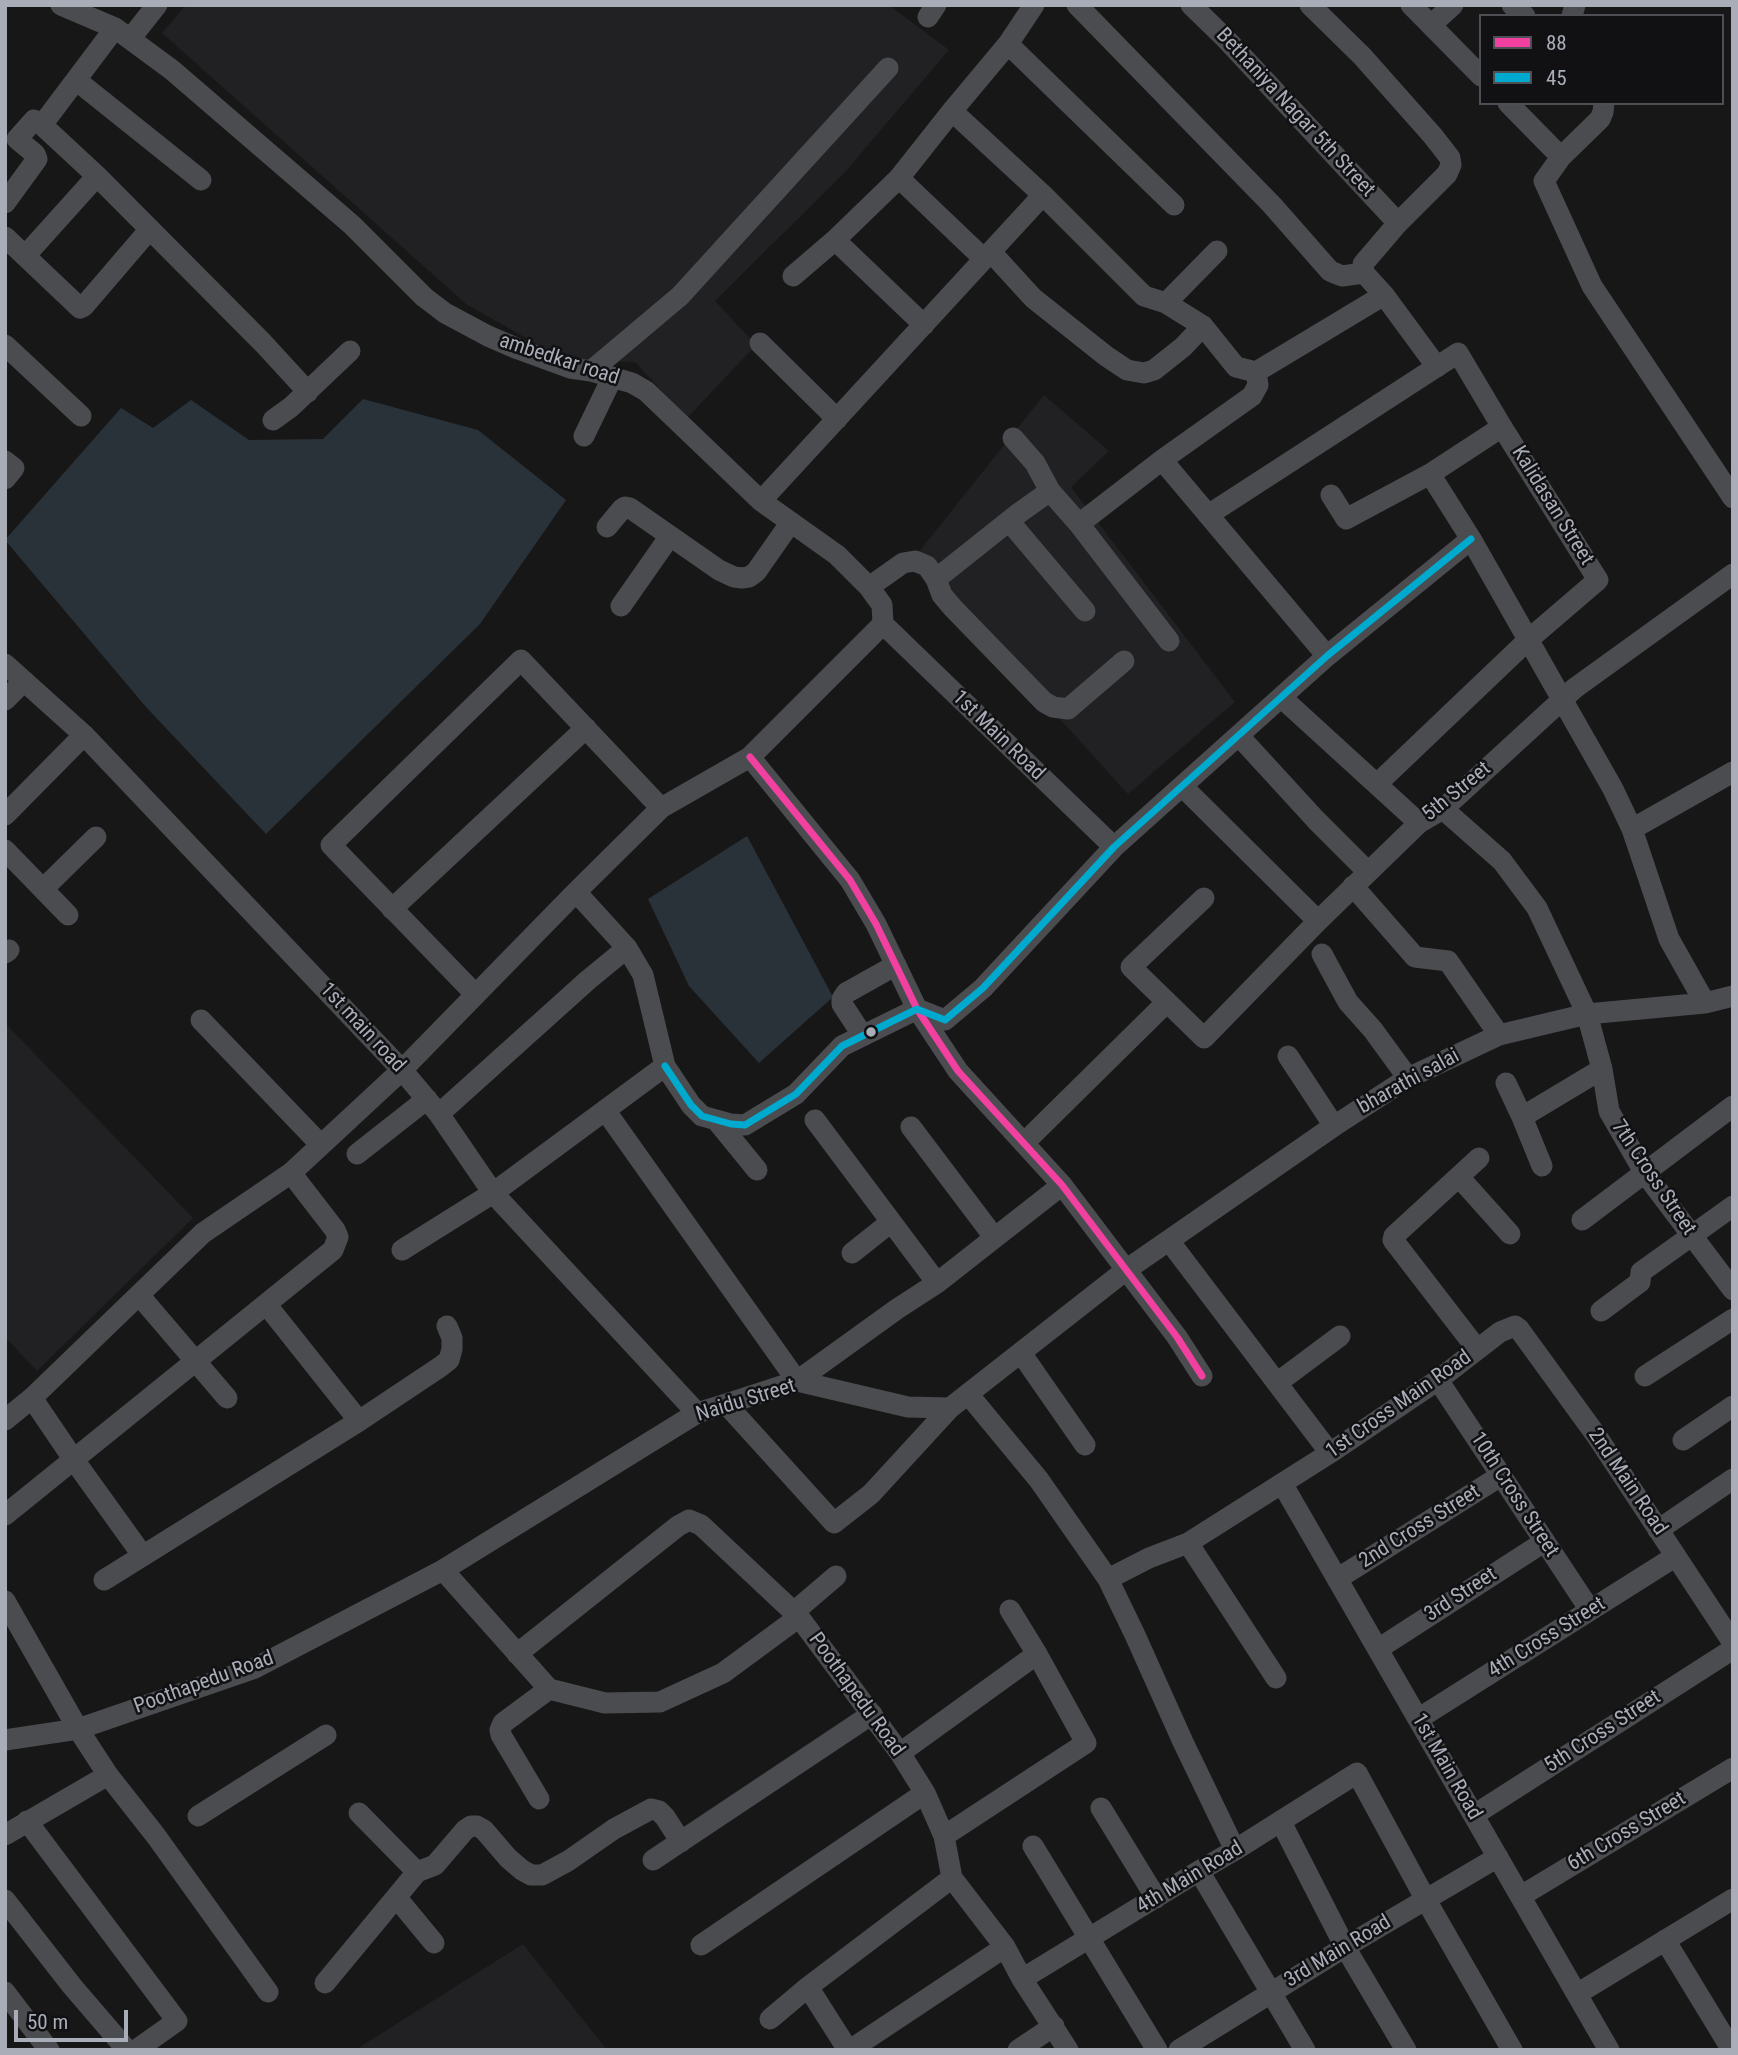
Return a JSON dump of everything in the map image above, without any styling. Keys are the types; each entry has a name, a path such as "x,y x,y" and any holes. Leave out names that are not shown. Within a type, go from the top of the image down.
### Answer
{"street":[{"name":"ambedkar road","path":"62,5 123,34 172,69 352,225 424,297 445,313 518,349 570,368 632,383 646,391 761,501 837,555 869,587 882,605 883,624"},
{"path":"42,125 76,80 157,5"},
{"path":"793,276 899,178 1008,44 1034,5"},
{"path":"1077,5 1272,205 1330,271 1342,276 1364,272"},
{"name":"Bethaniya Nagar 5th Street","path":"1191,5 1225,37 1398,223"},
{"path":"1208,515 1437,367 1364,272 1363,264 1398,223 1447,174 1451,165 1450,158 1362,56 1310,5"},
{"path":"1411,5 1479,74"},
{"path":"1431,25 1453,5"},
{"path":"1008,44 1174,205"},
{"path":"591,372 680,296 888,68"},
{"path":"76,80 201,180"},
{"path":"1510,105 1561,157"},
{"path":"1604,105 1600,119 1561,157 1544,181 1592,286 1733,498"},
{"path":"952,111 1043,195 1144,296 1166,303 1203,326 1236,367 1256,372 1384,295"},
{"path":"5,203 37,159 35,154 11,134 32,121 42,125 97,176 308,392"},
{"path":"25,256 97,176"},
{"path":"899,178 1033,298 1127,370 1144,373 1154,370 1183,347 1203,326"},
{"path":"761,501 1043,195"},
{"path":"5,237 80,307 84,306 150,229"},
{"path":"835,240 924,325"},
{"path":"1166,303 1217,251"},
{"path":"760,343 837,419"},
{"path":"5,345 81,416"},
{"path":"273,420 308,392 350,351"},
{"name":"Kalidasan Street","path":"1437,367 1458,353 1598,580 1528,640"},
{"path":"1079,524 1252,396 1258,385 1256,372"},
{"path":"584,436 612,378"},
{"path":"1331,495 1346,519 1430,474 1502,427"},
{"path":"1013,438 1035,463 1051,491 1169,640"},
{"path":"1162,460 1327,656"},
{"path":"5,461 14,468 5,479"},
{"path":"1430,474 1471,539 1613,789 1632,830 1669,939 1705,1003"},
{"path":"936,579 1051,491"},
{"path":"607,527 625,507 719,570 742,578 756,572 791,523"},
{"path":"1009,521 1085,611"},
{"path":"621,606 670,536"},
{"path":"576,892 627,948 643,975 665,1066 691,1105 702,1116 745,1125 796,1094 842,1046 917,1009 945,1020 983,988 1114,847 1327,656 1471,539"},
{"path":"869,587 903,563 915,561 927,566 942,595 953,608 1044,702 1053,708 1068,709 1124,661"},
{"name":"5th Street","path":"1167,1002 1204,1038 1318,921 1419,823 1443,809 1561,700 1733,574"},
{"path":"5,1420 32,1398 203,1233 291,1172 402,1070 661,808 750,757 883,624"},
{"name":"1st Main Road","path":"883,624 1114,847"},
{"path":"1377,784 1528,640"},
{"path":"475,994 331,845 521,660 661,808"},
{"name":"1st main road","path":"5,664 85,735 402,1070 433,1106 493,1193 696,1413"},
{"path":"5,700 24,681"},
{"path":"1282,698 1419,823"},
{"path":"392,909 586,728"},
{"path":"5,814 85,735"},
{"path":"1239,736 1316,820 1415,957 1448,961 1499,1035"},
{"path":"750,757 850,880 876,924 917,1009 958,1071 1062,1185 1177,1337 1202,1376"},
{"path":"1632,830 1733,772"},
{"path":"1183,787 1318,921"},
{"name":"7th Cross Street","path":"1443,809 1502,861 1537,908 1587,1014 1602,1069 1609,1111 1644,1172 1733,1290"},
{"path":"43,889 96,837"},
{"path":"5,850 68,915"},
{"path":"1024,1143 1167,1002 1131,967 1204,898"},
{"path":"357,1154 433,1106 627,948"},
{"path":"1322,954 1348,1002 1373,1030 1408,1078"},
{"path":"863,1036 842,1004 842,999 846,993 896,965"},
{"name":"bharathi salai","path":"1126,1270 1408,1078 1499,1035 1587,1014 1705,1003 1733,996"},
{"path":"201,1020 321,1145"},
{"path":"1288,1056 1334,1126"},
{"path":"402,1250 493,1193 665,1066"},
{"path":"1522,1117 1602,1069"},
{"path":"1506,1083 1542,1166"},
{"path":"1582,1220 1733,1106"},
{"path":"605,1110 797,1381 937,1283 1062,1185"},
{"path":"815,1120 937,1283"},
{"path":"717,1121 757,1170"},
{"path":"911,1127 994,1237"},
{"path":"1477,1349 1393,1240 1394,1236 1479,1158"},
{"path":"5,1515 333,1250 338,1237 335,1230 291,1172"},
{"path":"1459,1177 1510,1234"},
{"path":"1601,1311 1640,1282 1641,1272 1733,1206"},
{"path":"852,1253 891,1222"},
{"path":"1170,1242 1330,1454"},
{"path":"726,1404 834,1523 871,1494 950,1408 1126,1270"},
{"path":"139,1295 227,1398"},
{"path":"266,1304 359,1421"},
{"path":"1645,1376 1733,1319"},
{"path":"104,1580 359,1421 449,1360 452,1338 447,1326"},
{"name":"1st Cross Main Road","path":"1108,1578 1188,1543 1283,1485 1438,1380 1500,1332 1515,1326"},
{"name":"2nd Main Road","path":"1515,1326 1520,1329 1596,1435 1733,1643"},
{"path":"1277,1384 1340,1336"},
{"path":"1021,1353 1085,1444"},
{"name":"10th Cross Street","path":"1438,1380 1590,1610"},
{"name":"Naidu Street","path":"443,1570 696,1413 797,1381 908,1408 950,1408"},
{"path":"968,1394 1039,1480 1108,1578 1236,1850"},
{"path":"32,1398 143,1556"},
{"path":"1683,1440 1733,1406"},
{"name":"2nd Cross Street","path":"1337,1579 1502,1475"},
{"path":"1658,1530 1733,1479"},
{"name":"1st Main Road","path":"1283,1485 1609,2050"},
{"path":"517,1654 678,1526 690,1520 701,1525 797,1614 836,1576"},
{"name":"3rd Street","path":"1378,1649 1544,1542"},
{"path":"1188,1543 1276,1678"},
{"name":"4th Cross Street","path":"1418,1719 1676,1556"},
{"path":"443,1570 549,1689 503,1723 500,1730 539,1799"},
{"name":"Poothapedu Road","path":"9,1743 78,1729 255,1668 443,1570"},
{"path":"5,1601 78,1729 108,1775 156,1836 268,1992"},
{"path":"944,1836 1086,1743 1010,1610"},
{"name":"Poothapedu Road","path":"549,1689 605,1703 660,1702 723,1673 797,1614 900,1753 925,1793 944,1836 952,1878 1005,1947 1022,1979 1068,2050"},
{"name":"5th Cross Street","path":"1474,1815 1733,1649"},
{"path":"900,1753 1037,1654"},
{"path":"653,1860 872,1714"},
{"path":"198,1816 326,1735"},
{"name":"6th Cross Street","path":"1521,1896 1733,1768"},
{"name":"4th Main Road","path":"1022,1979 1236,1850 1357,1773 1426,1900"},
{"path":"5,1835 108,1775"},
{"path":"701,1945 925,1793"},
{"path":"1101,1808 1156,1898"},
{"path":"325,1983 416,1872 435,1865 471,1826 484,1830 508,1858 531,1875 542,1875 568,1861 614,1829 651,1809 659,1811 665,1817 681,1842"},
{"path":"359,1813 416,1872"},
{"path":"27,1821 177,2021 136,2050"},
{"path":"1281,1822 1345,1947 1406,2050"},
{"path":"1033,1846 1157,2050"},
{"name":"3rd Main Road","path":"1178,2050 1498,1857"},
{"path":"1199,1871 1305,2050"},
{"path":"770,2020 808,1987 952,1878"},
{"path":"396,1897 433,1943"},
{"path":"1577,1994 1733,1899"},
{"path":"5,1900 72,1986 127,2050"},
{"path":"1426,1900 1511,2050"},
{"path":"1665,1940 1732,2050"},
{"path":"808,1987 849,2050 1005,1947"},
{"path":"5,1992 49,2050"},
{"path":"1018,2050 1054,2026"}],"shaded area":[{"path":"186,5 889,5 949,50 845,172 715,301 756,345 687,418 635,362 563,359 466,304 162,33"},
{"path":"1044,395 1109,451 1071,487 1235,702 1128,794 914,558"},
{"path":"363,399 478,430 566,500 480,624 266,834 146,707 5,540 121,408 153,428 191,400 249,440 323,439"},
{"path":"747,836 833,997 759,1063 689,986 648,899"},
{"path":"5,1023 193,1218 37,1371 5,1337"},
{"path":"523,1944 607,2050 355,2050"}],"transit line":[{"name":"45","path":"665,1066 691,1105 702,1116 745,1125 796,1094 842,1046 917,1009 945,1020 983,988 1114,847 1327,656 1471,539"},
{"name":"88","path":"750,757 850,880 876,924 917,1009 958,1071 1062,1185 1177,1337 1202,1376"}]}
